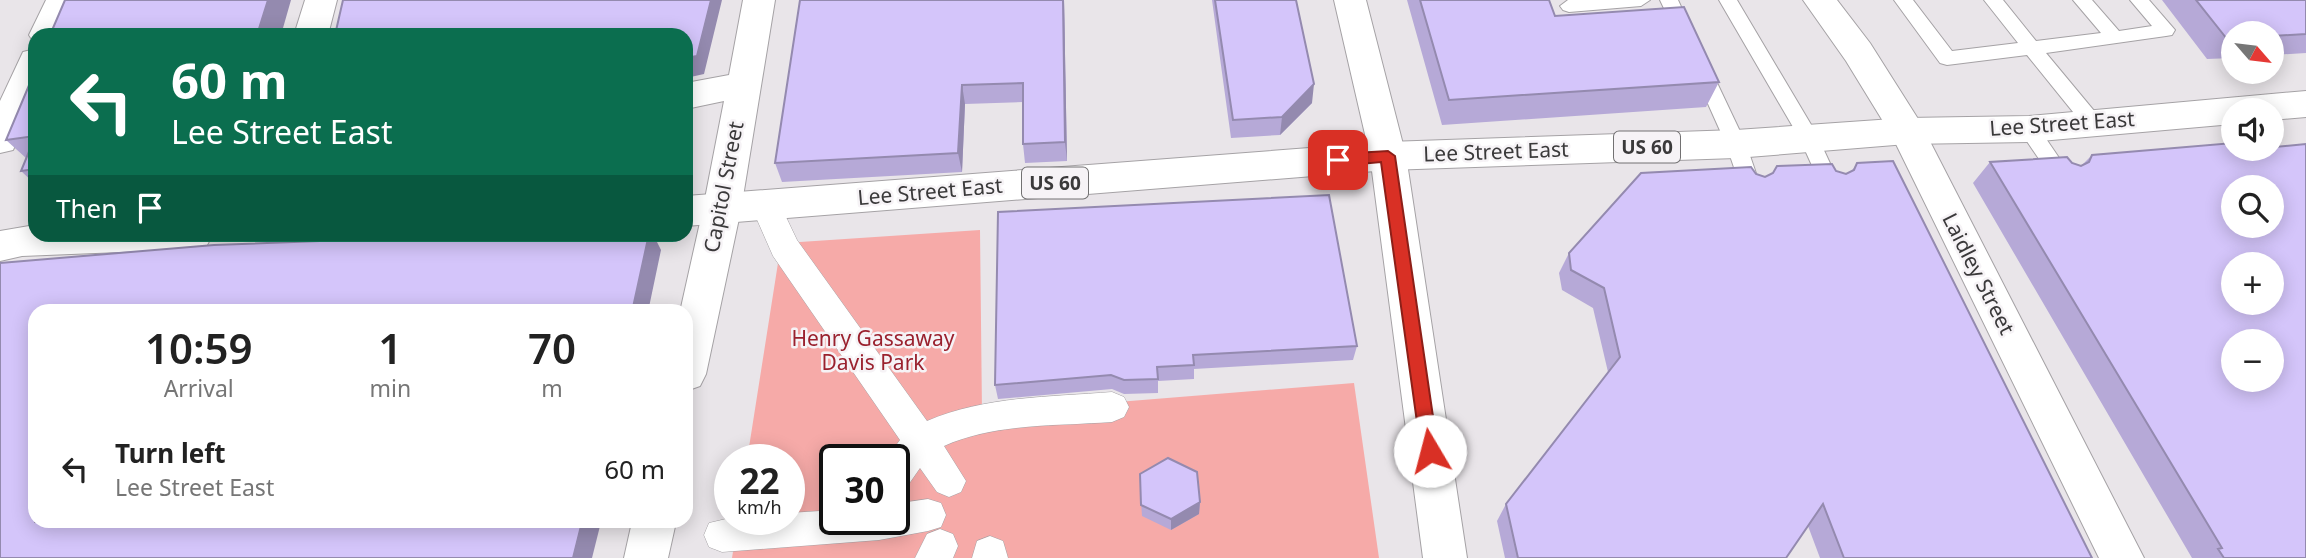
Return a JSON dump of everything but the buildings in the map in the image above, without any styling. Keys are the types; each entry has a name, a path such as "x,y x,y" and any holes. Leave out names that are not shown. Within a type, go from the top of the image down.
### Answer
{"main road":[{"path":"49,28 62,0"},
{"path":"313,28 321,0"},
{"name":"Capitol Street","path":"693,310 704,210 743,85 759,0"},
{"path":"1350,0 1388,156 1445,558"},
{"name":"Laidley Street","path":"1819,0 1858,52 1907,131 2122,558"},
{"path":"0,140 28,77"},
{"path":"693,95 743,85"},
{"name":"Lee Street East","path":"704,210 1388,156 1736,144 1907,131 2029,129 2306,104"},
{"path":"0,246 28,241"},
{"path":"646,558 653,528"}],"street":[{"path":"766,206 784,247 949,481"},
{"path":"910,454 928,437 961,422 1112,407"},
{"path":"910,532 934,540"}],"lane":[{"path":"1569,6 1641,0"},
{"path":"1669,0 1736,144 1751,188"},
{"path":"1728,0 1809,138 1830,185"},
{"path":"1903,0 1947,58 2166,30 2138,0"},
{"path":"1993,0 2093,123"},
{"path":"2082,0 2115,38"},
{"path":"2029,129 2061,176"}],"green space":[{"name":"Henry Gassaway Davis Park","path":"980,230 982,413 1354,383 1379,558 732,558 736,535 805,535 805,444 750,444 778,263 784,247 800,242"}],"route":[{"path":"1338,160 1388,156 1430,451"}]}
